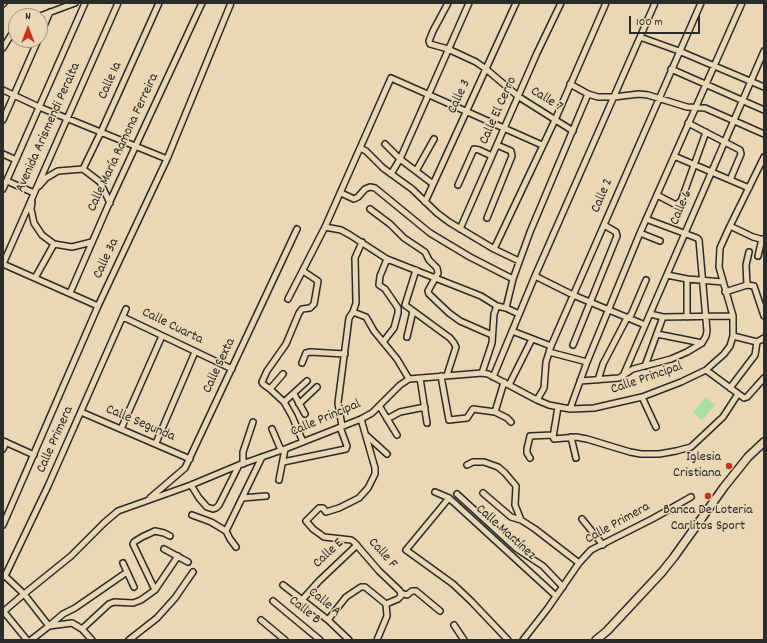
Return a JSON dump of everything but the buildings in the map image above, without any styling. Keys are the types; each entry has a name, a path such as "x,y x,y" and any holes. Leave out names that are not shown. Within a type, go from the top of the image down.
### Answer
{"main road":[{"path":"596,640 608,631 666,567 738,469 764,442"}],"street":[{"path":"48,17 50,12 75,3"},
{"path":"3,189 85,3"},
{"name":"Avenida Arismendi Peralta","path":"3,264 118,3"},
{"name":"Calle 1a","path":"82,169 101,132 159,3"},
{"name":"Calle María Ramona Ferreira","path":"70,293 135,147 202,3"},
{"name":"Calle 3a","path":"3,525 98,306 167,159 231,3"},
{"name":"Calle 7","path":"448,3 429,41 432,45 448,49 462,55 486,69 519,97 573,131"},
{"path":"391,174 400,159 469,3"},
{"name":"Calle 3","path":"425,202 516,3"},
{"name":"Calle El Cerro","path":"460,229 537,53 561,3"},
{"path":"494,249 555,120 606,3"},
{"path":"493,377 535,276 655,3"},
{"name":"Calle 2","path":"537,400 544,388 546,362 551,346 701,3"},
{"path":"570,409 587,362 640,233 742,3"},
{"path":"640,37 679,51 764,87"},
{"path":"3,48 5,39"},
{"path":"3,120 35,48"},
{"name":"Calle 6","path":"624,376 666,275 764,50"},
{"path":"671,69 764,110"},
{"path":"288,299 325,227 391,78 542,145"},
{"path":"570,84 588,94 598,97 639,94 648,95 687,107 696,106 705,108 764,134"},
{"path":"3,90 39,107 167,159"},
{"path":"506,308 519,261 588,94"},
{"path":"688,123 737,148 741,152 730,180"},
{"path":"657,195 676,205 681,201 706,132"},
{"path":"416,171 434,139"},
{"path":"385,144 400,159 434,184"},
{"path":"487,218 512,156 511,151 497,145"},
{"path":"360,148 366,151 378,164 412,189 437,213 460,229 494,249 519,261"},
{"path":"458,185 474,149 492,156"},
{"path":"3,154 16,160"},
{"path":"674,156 749,188"},
{"name":"Calle Principal","path":"3,612 71,556 118,511 191,485 241,464 283,450 361,419 380,407 400,385 409,379 482,373 493,377 537,400 558,407 570,409 594,408 642,397 681,382 706,370 724,354 730,346 733,336 733,316 719,267 720,248 749,188 762,168 764,157"},
{"path":"92,242 72,247 54,244 42,235 34,223 31,209 34,193 46,178 58,171 82,169 100,182 110,204"},
{"path":"7,181 34,193"},
{"path":"340,193 354,199 358,197 365,189 370,187 375,188 430,233 513,280"},
{"path":"370,209 390,224 404,238 425,252 429,260 437,268 438,273 428,291 429,294 460,321 492,335"},
{"path":"580,381 619,378 633,369 671,359 687,352 702,343 706,336 707,331 697,238 646,219"},
{"path":"573,345 617,236 616,232 604,226"},
{"path":"730,226 763,240 758,256"},
{"path":"325,227 341,230 387,259 481,296 497,306 519,314"},
{"name":"Calle Sexta","path":"148,500 185,468 190,459 297,229"},
{"path":"640,233 660,241"},
{"path":"283,462 346,449 347,446 341,427 338,404 349,318 356,303 355,258 362,242"},
{"path":"35,278 54,244"},
{"path":"747,285 746,265 749,252"},
{"path":"383,342 394,328 397,321 398,308 385,289 380,285 380,276 387,259"},
{"path":"3,264 98,306"},
{"path":"398,308 405,305 416,270"},
{"path":"303,271 318,281 314,304 310,308 302,309 299,313 286,344 267,371 262,383 284,402 292,416 303,442"},
{"path":"666,275 687,279 723,282"},
{"path":"535,276 573,295 645,325"},
{"path":"687,279 687,317"},
{"path":"598,380 603,364 627,318 631,315 646,280"},
{"path":"725,292 747,285 754,286 764,316"},
{"path":"405,305 450,338 454,343 456,348 447,375"},
{"path":"482,373 489,354 494,314 497,306"},
{"name":"Calle Primera","path":"4,577 48,486 126,309"},
{"path":"407,337 413,311"},
{"path":"353,312 366,317 397,359 409,379"},
{"path":"650,314 663,317 733,316"},
{"name":"Calle Cuarta","path":"123,317 232,369"},
{"path":"645,366 663,317"},
{"path":"512,331 551,346"},
{"path":"657,334 702,343"},
{"path":"121,429 162,336"},
{"path":"733,336 757,342 764,338"},
{"path":"495,412 506,384 532,339"},
{"path":"730,388 755,355 757,342"},
{"path":"156,443 195,352"},
{"path":"302,363 306,353 310,352 345,354"},
{"path":"549,352 587,362"},
{"path":"706,370 743,398 747,397 764,378"},
{"path":"270,389 283,374"},
{"path":"441,376 450,421 467,418 472,409 495,412 507,418 511,422"},
{"path":"420,378 427,423"},
{"path":"284,402 307,381"},
{"path":"299,404 317,387"},
{"path":"294,394 305,414"},
{"path":"558,407 553,435 554,439 571,437 587,439 641,454 659,454 676,452 691,447 723,417 738,394"},
{"path":"642,397 656,427"},
{"path":"380,407 397,435"},
{"path":"387,419 400,412 425,407"},
{"name":"Calle Segunda","path":"81,412 156,443 190,459"},
{"path":"361,419 366,435 387,454"},
{"path":"191,485 198,498 207,506 213,509 219,505 241,464 243,452 253,422"},
{"path":"272,429 283,450 283,462 279,480"},
{"name":"Calle F","path":"366,435 375,474 368,488 359,498 351,503 328,512 323,508 319,508 307,519 307,522 313,529 324,537 353,540 379,571 401,593"},
{"path":"530,458 527,453 529,437 533,435 553,435"},
{"path":"571,437 576,458"},
{"path":"3,449 4,442 34,455"},
{"path":"226,531 262,457"},
{"path":"467,465 473,462 484,462 505,473 516,486 515,505 521,520"},
{"name":"Calle Martínez","path":"435,492 443,494 449,498 556,596"},
{"path":"483,493 510,517 521,520 535,529 579,563"},
{"path":"457,494 517,549 542,566 563,587"},
{"path":"242,498 266,496"},
{"name":"Calle Primera","path":"523,640 579,563 591,550 603,545 691,497"},
{"path":"449,498 406,550 453,584 508,640"},
{"path":"192,515 211,522 226,531 236,547"},
{"path":"582,519 603,545"},
{"path":"155,590 133,544 142,537 155,531 170,536"},
{"name":"Calle E","path":"302,600 319,580 357,545"},
{"path":"164,549 188,562"},
{"path":"82,629 109,604 114,602 133,604 155,590 178,556"},
{"path":"123,563 134,587"},
{"path":"31,640 63,614 75,608 127,572"},
{"path":"129,640 157,618 175,598 193,572"},
{"path":"4,577 24,594 49,626"},
{"name":"Calle A","path":"283,585 328,620 349,640"},
{"path":"328,620 346,597 361,587 365,587 386,604 387,616 377,640"},
{"path":"386,604 398,599 401,593 407,594 412,591 416,591 440,611"},
{"name":"Calle B","path":"273,601 320,640"},
{"path":"3,612 27,640"},
{"path":"261,620 285,640"},
{"path":"49,626 74,623 92,640"},
{"path":"454,624 464,640"}],"green space":[{"path":"706,397 715,405 702,420 693,412"}],"place":[{"name":"Iglesia Cristiana","path":"729,466"},
{"name":"Banca De Loteria Carlitos Sport","path":"708,496"}]}
